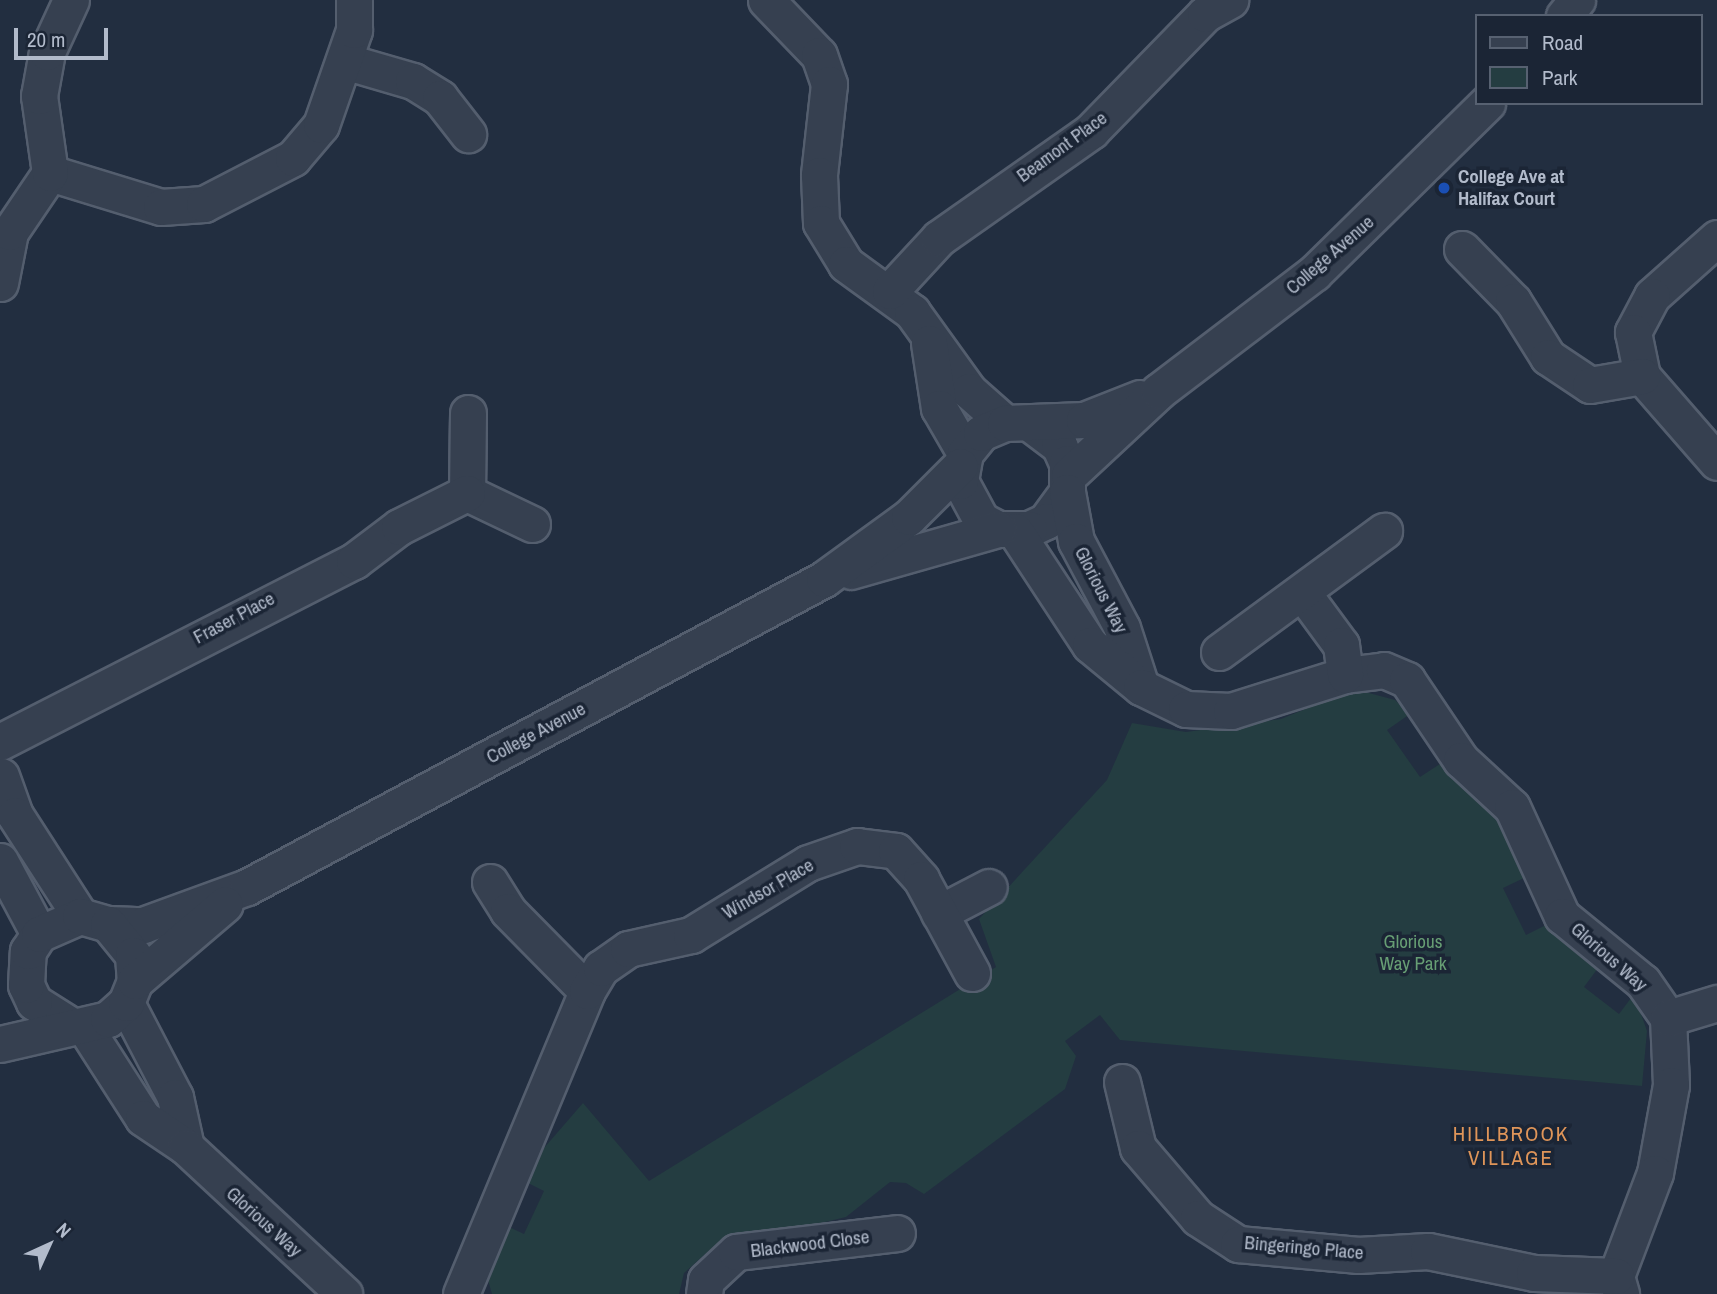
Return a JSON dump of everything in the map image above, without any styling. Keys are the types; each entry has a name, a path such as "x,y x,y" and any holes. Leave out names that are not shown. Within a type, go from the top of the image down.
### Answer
{"street":[{"path":"0,283 10,232 50,173 39,96 47,52 71,0"},
{"path":"50,173 161,207 204,204 293,158 321,125 344,61 354,0"},
{"path":"766,0 819,55 830,84 819,174 821,223 846,264 890,291 929,343 1018,424 1059,445 1068,484"},
{"name":"Beamont Place","path":"890,291 939,238 1091,131 1205,14 1230,0"},
{"path":"1566,14 1577,0"},
{"path":"344,61 413,81 440,98 468,134"},
{"name":"College Avenue","path":"824,579 1046,521 1068,484 1159,391 1314,273 1485,105"},
{"path":"1717,238 1652,296 1633,332 1642,376 1717,463"},
{"path":"1462,248 1513,301 1548,357 1590,385 1642,376"},
{"path":"929,343 939,408 962,459 965,500 1007,530"},
{"name":"College Avenue","path":"38,934 94,920 143,925 247,887 824,579 909,517 962,459 981,433 1018,424 1084,420 1159,391"},
{"path":"468,414 467,493 532,524"},
{"name":"Glorious Way","path":"1068,484 1076,541 1122,628 1141,687"},
{"name":"Fraser Place","path":"0,766 354,561 399,527 467,493"},
{"name":"Glorious Way","path":"1007,530 1090,645 1141,687 1186,709 1231,711 1345,675 1384,670 1407,680 1461,760 1512,807 1562,916 1643,982 1668,1018"},
{"path":"1219,653 1384,531"},
{"path":"1302,592 1341,645 1345,675"},
{"path":"0,766 15,815 94,920 133,955 130,992 175,1097 186,1147"},
{"name":"Windsor Place","path":"461,1294 587,991 601,968 628,949 691,935 808,863 857,846 896,851 921,879 972,973"},
{"path":"0,861 38,934 24,970 0,997"},
{"path":"490,882 508,911 587,991"},
{"name":"College Avenue","path":"0,1044 108,1019 130,992 247,887"},
{"path":"939,913 989,887"},
{"path":"24,970 34,1002 78,1026"},
{"path":"1619,1285 1656,1173 1671,1085 1668,1018 1717,1003"},
{"name":"Glorious Way","path":"78,1026 143,1118 186,1147 344,1294"},
{"name":"Bingeringo Place","path":"1122,1082 1138,1148 1198,1218 1238,1244 1358,1255 1428,1251 1534,1273 1619,1285"},
{"name":"Blackwood Close","path":"704,1294 706,1280 736,1252 897,1233"}],"green space":[{"name":"Glorious Way Park","path":"1354,689 1395,700 1410,714 1387,730 1420,777 1443,762 1496,813 1528,876 1503,888 1526,935 1550,923 1563,942 1598,968 1584,987 1619,1014 1634,994 1647,1031 1642,1086 1120,1040 1100,1015 1065,1041 1076,1056 1065,1089 924,1194 906,1183 890,1182 846,1217 711,1249 684,1273 679,1294 492,1294 484,1266 498,1222 524,1234 544,1191 518,1178 583,1103 649,1181 996,967 979,919 1107,780 1132,723 1186,732 1281,719"}],"place":[{"name":"College Ave at Halifax Court","path":"1444,188"}],"district":[{"name":"HILLBROOK VILLAGE","path":"1511,1146"}]}
